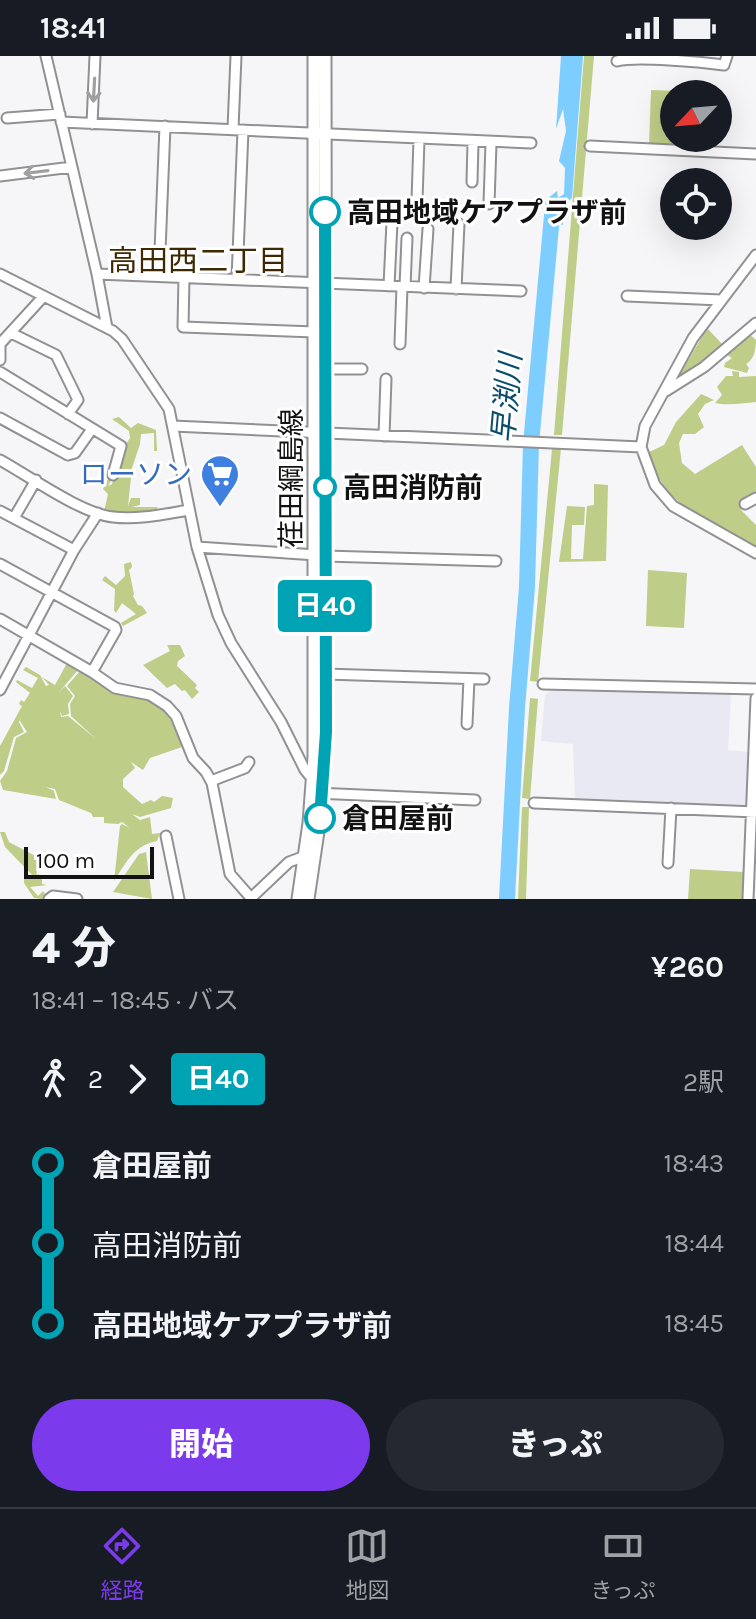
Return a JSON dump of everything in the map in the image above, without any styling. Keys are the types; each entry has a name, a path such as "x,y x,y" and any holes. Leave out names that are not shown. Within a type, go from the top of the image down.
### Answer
{"main road":[{"name":"荏田綱島線","path":"314,56 320,136"},
{"name":"荏田綱島線","path":"320,433 325,369 320,284 320,136 325,56"},
{"name":"荏田綱島線","path":"319,776 320,433 315,332 320,284"},
{"name":"荏田綱島線","path":"308,899 325,674 320,555"},
{"name":"荏田綱島線","path":"298,899 318,793"}],"street":[{"path":"46,56 107,328"},
{"path":"92,124 95,56"},
{"path":"236,56 237,279"},
{"path":"621,58 705,60 724,65 727,56"},
{"path":"7,118 60,118 92,124 320,136 531,143"},
{"path":"159,276 165,126"},
{"path":"417,201 419,139"},
{"path":"472,182 473,142"},
{"path":"489,204 491,143"},
{"path":"590,146 756,154"},
{"path":"0,176 72,167"},
{"path":"389,286 392,222"},
{"path":"456,289 459,224"},
{"path":"424,288 428,229"},
{"path":"400,344 407,238"},
{"path":"756,255 693,338 645,426 641,447 655,485 664,497 689,516 756,553"},
{"path":"0,274 107,328 122,339 162,395 169,409 206,582 231,643 281,722 305,770 319,776"},
{"path":"97,274 521,291"},
{"path":"184,277 183,327 315,332"},
{"path":"627,296 721,300"},
{"path":"0,360 0,344 43,297"},
{"path":"666,391 704,367 756,323"},
{"path":"11,333 56,355 78,400 68,414"},
{"path":"325,369 362,369"},
{"path":"0,372 121,446 113,475"},
{"path":"384,436 386,379"},
{"path":"0,418 68,455 75,453 92,429"},
{"path":"173,426 641,447"},
{"path":"0,460 98,513 113,517 145,517 189,510"},
{"path":"14,518 36,480"},
{"path":"745,504 756,498"},
{"path":"0,511 74,550"},
{"path":"0,690 4,676 98,513"},
{"path":"197,547 496,561"},
{"path":"0,564 115,627 92,672"},
{"path":"0,619 115,688 150,695 176,716 193,758 211,781 230,874 250,899 289,862 305,856"},
{"path":"325,674 484,679"},
{"path":"467,724 469,679"},
{"path":"543,684 756,689"},
{"path":"748,899 754,812 756,698"},
{"path":"211,781 245,768 249,762"},
{"path":"318,793 475,800"},
{"path":"534,803 754,812"},
{"path":"668,863 671,808"},
{"path":"166,836 179,899"},
{"path":"49,899 53,896 77,899"}],"shaded area":[{"path":"553,689 731,695 728,750 750,752 748,808 575,800 573,744 541,741 545,695"}],"green space":[{"path":"584,56 594,56 562,435 554,435"},
{"path":"651,90 660,90 660,147 649,146"},
{"path":"707,328 723,345 681,378 679,376"},
{"path":"748,333 756,340 754,354 746,364 749,368 747,373 724,367 732,358 724,353"},
{"path":"732,371 739,372 739,377 756,376 756,402 715,403 722,395 717,387 726,376 733,376"},
{"path":"701,394 714,400 705,404 698,414 704,427 695,434 683,434 679,443 682,463 695,474 742,445 756,467 756,493 741,504 741,510 756,525 756,547 678,501 666,489 647,453 664,445 676,422"},
{"path":"119,417 131,428 138,423 156,430 157,451 154,451 154,433 141,434 132,468 128,506 131,498 140,498 140,505 132,507 157,507 158,511 104,512 108,494 103,489 108,479 99,471 112,479 108,486 112,484 130,438 129,431 112,419"},
{"path":"561,448 538,682 530,681 552,449"},
{"path":"594,484 608,485 606,561 559,562 567,506 585,507 584,525 572,525 571,559 583,559 587,506 594,505"},
{"path":"131,562 129,570 133,596 147,613 123,626 121,623 136,614 122,603 116,613 115,589 102,580 105,576 116,585 125,576 124,564"},
{"path":"648,570 687,573 684,628 646,626"},
{"path":"167,645 180,645 185,656 177,666 197,685 195,688 199,692 192,699 175,684 167,688 143,665 170,651"},
{"path":"67,663 79,669 59,692 65,686 73,696 68,704 69,714 62,716 60,711 61,717 68,716 96,739 71,716 70,704 75,696 67,686 80,671 111,691 149,699 165,708 182,744 182,747 150,758 143,770 131,762 135,768 123,779 123,787 142,804 151,800 154,802 162,796 173,798 171,808 140,817 132,814 140,820 150,817 152,834 160,833 157,841 142,846 131,856 114,881 120,826 130,828 122,822 104,823 104,817 93,817 91,813 59,800 55,789 46,787 54,791 56,799 3,790 0,781 7,771 16,738 27,732 20,721 21,717 19,722 24,732 14,737 0,775 0,746 22,706 19,704 21,700 24,702 30,693 17,680 32,688 38,678 23,670 26,667 40,675 46,686 49,685 42,677 55,685"},
{"path":"530,698 538,699 530,799 522,798"},
{"path":"522,807 529,807 526,899 518,899"},
{"path":"0,832 5,832 9,842 39,858 36,877 38,874 42,877 42,884 47,885 30,887 38,896 43,891 42,899 34,898 24,883 24,873 34,877 5,847"},
{"path":"146,852 152,899 113,892 139,854"},
{"path":"690,869 744,872 743,899 688,899"}],"water":[{"path":"561,56 583,56 572,198 565,204 563,225 547,220 547,199 557,191 558,198 564,194 565,168 559,161 566,131 563,109 556,129"}],"waterway":[{"name":"早渕川","path":"507,899 527,587 531,444 555,204"}],"bus line":[{"name":"日40","path":"320,818 326,732 325,212"}],"place":[{"name":"高田地域ケアプラザ前","path":"325,212"},
{"name":"高田消防前","path":"325,487"},
{"name":"ローソン","path":"220,508"},
{"name":"倉田屋前","path":"320,818"}],"district":[{"name":"高田西二丁目","path":"198,261"}]}
